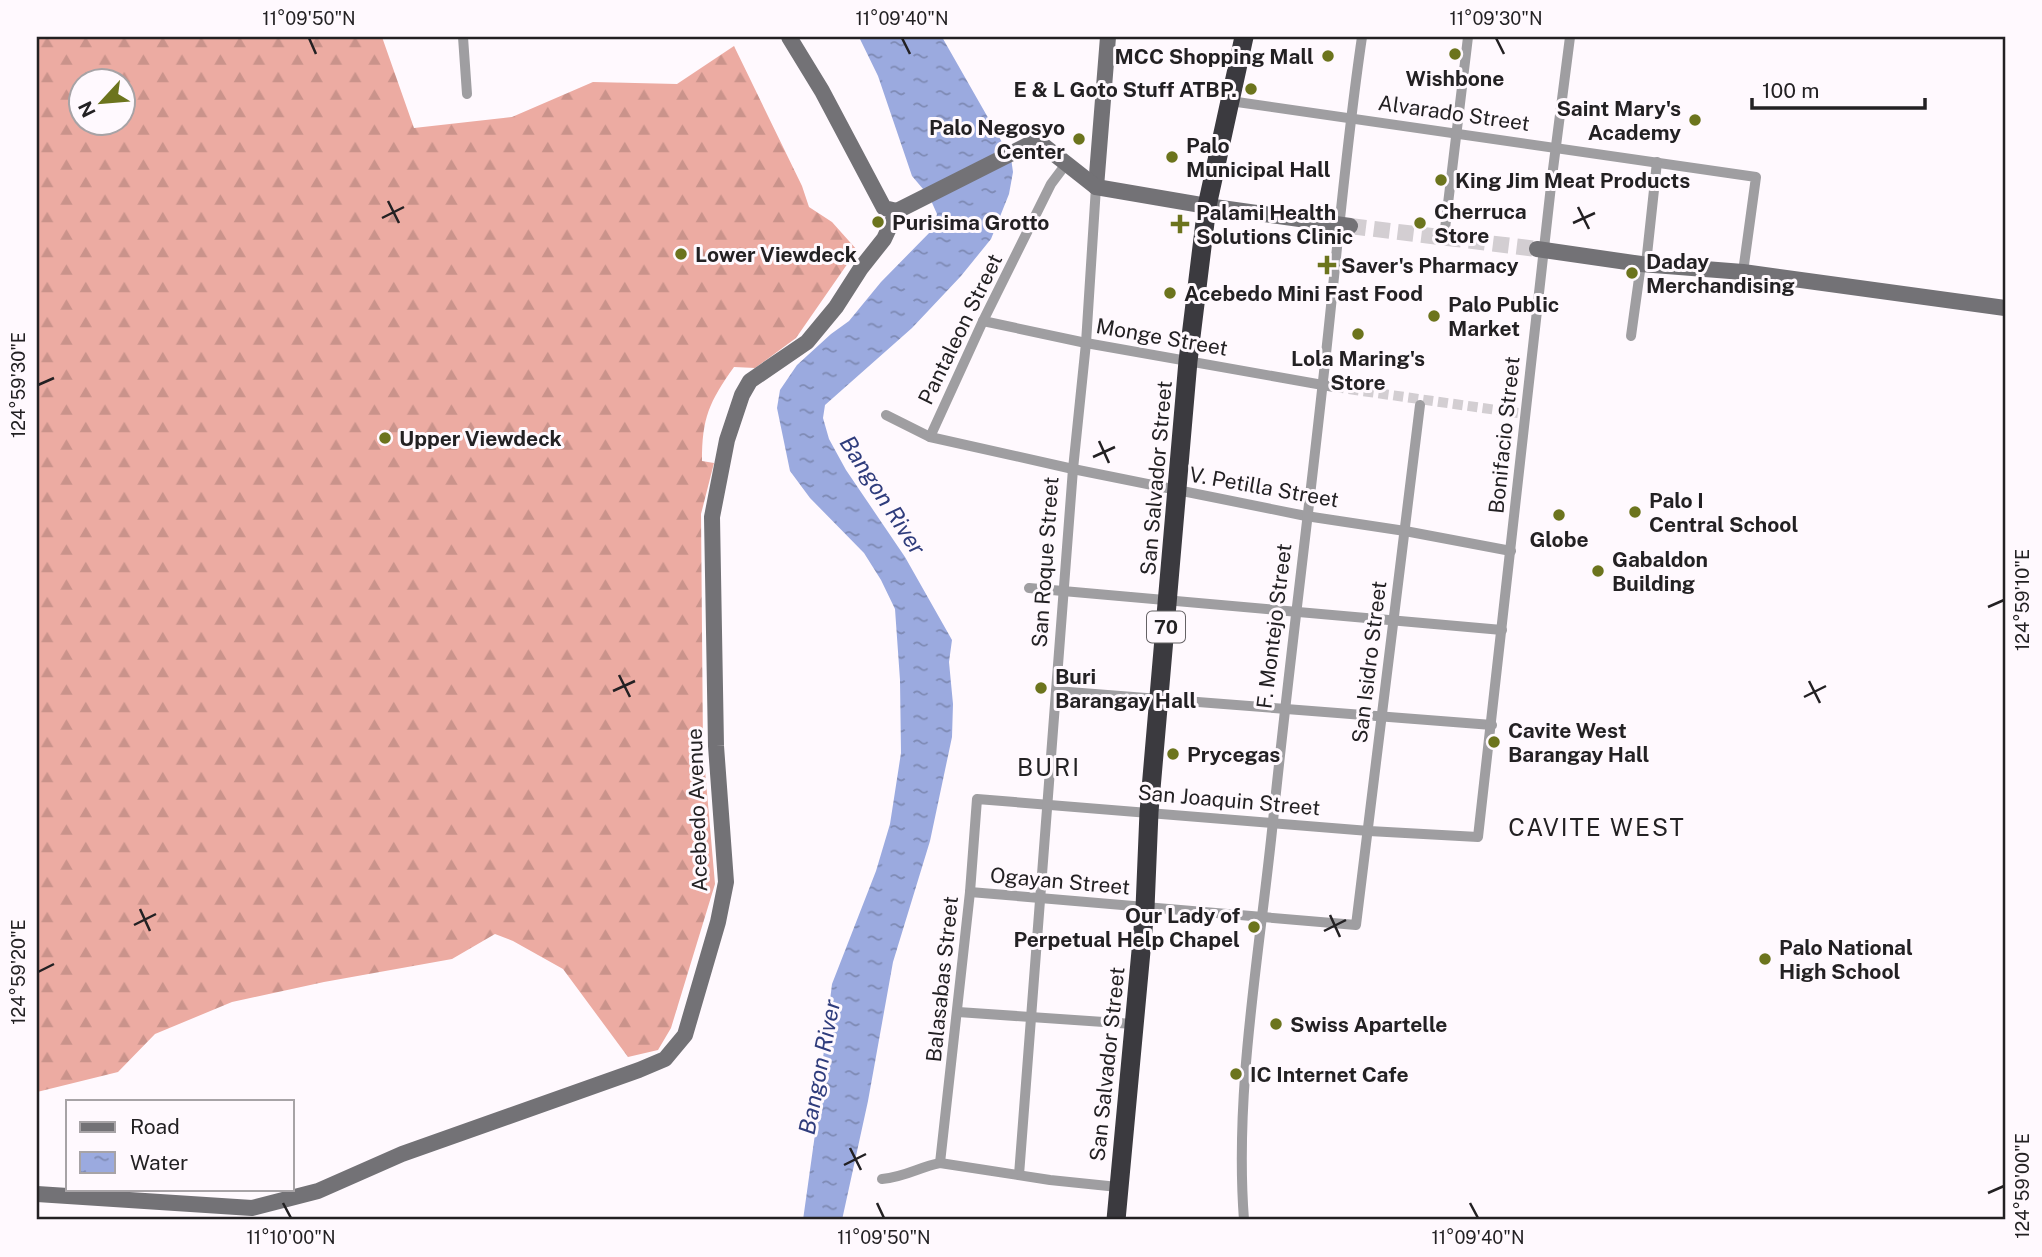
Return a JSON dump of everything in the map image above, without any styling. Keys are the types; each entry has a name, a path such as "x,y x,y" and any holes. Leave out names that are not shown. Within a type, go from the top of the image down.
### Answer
{"highway":[{"name":"San Salvador Street","path":"1116,1220 1145,908 1149,812 1179,491 1188,361 1207,206 1244,37"}],"street":[{"path":"463,37 467,94"},
{"path":"789,37 822,91 884,208 897,211 1034,142 1039,142 1096,187 1345,225"},
{"name":"San Roque Street","path":"1019,1175 1108,37"},
{"name":"F. Montejo Street","path":"1244,1220 1242,1122 1262,917 1307,516 1328,386 1345,225 1350,118 1362,37"},
{"path":"1444,237 1468,37"},
{"name":"Bonifacio Street","path":"1478,837 1511,551 1522,413 1570,37"},
{"name":"Alvarado Street","path":"1230,101 1756,177 1743,272"},
{"path":"1631,336 1657,162"},
{"name":"Pantaleon Street","path":"930,437 983,321 1051,184 1066,164"},
{"name":"Acebedo Avenue","path":"37,1194 252,1208 282,1202 318,1191 402,1154 606,1083 665,1059 685,1035 718,922 726,882 716,746 712,517 727,440 742,395 750,381 807,342 836,307 884,239 897,211"},
{"path":"1541,250 1643,264 1743,272 2005,308"},
{"name":"Monge Street","path":"983,321 1086,343 1328,386"},
{"name":"San Isidro Street","path":"1356,925 1420,405"},
{"name":"V. Petilla Street","path":"886,415 930,437 1073,469 1307,516 1511,551"},
{"path":"1029,588 1502,630"},
{"path":"1056,691 1492,725"},
{"name":"San Joaquin Street","path":"977,799 1273,821 1369,831 1478,837"},
{"name":"Balasabas Street","path":"940,1163 971,892 977,799"},
{"name":"Ogayan Street","path":"971,892 1356,925"},
{"path":"958,1012 1133,1024"},
{"path":"883,1179 900,1178 940,1163 1118,1187"}],"green space":[{"path":"37,37 382,37 414,128 512,117 593,82 677,84 734,46 802,186 809,207 832,222 857,250 796,338 755,368 734,367 718,390 703,433 702,461 714,463 701,514 703,747 715,884 671,1028 658,1050 628,1057 563,969 495,934 452,959 232,1002 155,1034 118,1072 37,1092"}],"water":[{"path":"859,37 942,37 1011,158 1013,172 1009,194 991,239 961,276 912,328 825,405 823,418 829,439 846,470 905,557 952,640 949,662 953,704 952,737 930,841 893,962 868,1101 842,1220 803,1220 832,984 876,871 890,824 901,753 900,680 895,609 864,553 810,498 790,471 777,408 780,390 797,365 849,321 881,282 933,229 937,214 929,196 912,176 878,76"}],"tunnel":[{"path":"1350,226 1537,249"},
{"path":"1334,387 1518,413"}],"place":[{"name":"Wishbone","path":"1455,54"},
{"name":"MCC Shopping Mall","path":"1328,56"},
{"name":"E & L Goto Stuff ATBP.","path":"1251,89"},
{"name":"Saint Mary's Academy","path":"1695,120"},
{"name":"Palo Negosyo Center","path":"1079,139"},
{"name":"Palo Municipal Hall","path":"1172,157"},
{"name":"King Jim Meat Products","path":"1441,180"},
{"name":"Purisima Grotto","path":"878,222"},
{"name":"Cherruca Store","path":"1420,223"},
{"name":"Palami Health Solutions Clinic","path":"1180,224"},
{"name":"Lower Viewdeck","path":"681,254"},
{"name":"Saver's Pharmacy","path":"1327,265"},
{"name":"Daday Merchandising","path":"1632,273"},
{"name":"Acebedo Mini Fast Food","path":"1170,293"},
{"name":"Palo Public Market","path":"1434,316"},
{"name":"Lola Maring's Store","path":"1358,334"},
{"name":"Upper Viewdeck","path":"385,438"},
{"name":"Palo I Central School","path":"1635,512"},
{"name":"Globe","path":"1559,515"},
{"name":"Gabaldon Building","path":"1598,571"},
{"name":"Buri Barangay Hall","path":"1041,688"},
{"name":"Cavite West Barangay Hall","path":"1494,742"},
{"name":"Prycegas","path":"1173,754"},
{"name":"Our Lady of Perpetual Help Chapel","path":"1254,927"},
{"name":"Palo National High School","path":"1765,959"},
{"name":"Swiss Apartelle","path":"1276,1024"},
{"name":"IC Internet Cafe","path":"1236,1074"}],"district":[{"name":"BURI","path":"1049,767"},
{"name":"CAVITE WEST","path":"1597,827"}],"water label":[{"name":"Bangon River","path":"883,495"},
{"name":"Bangon River","path":"819,1067"}]}
